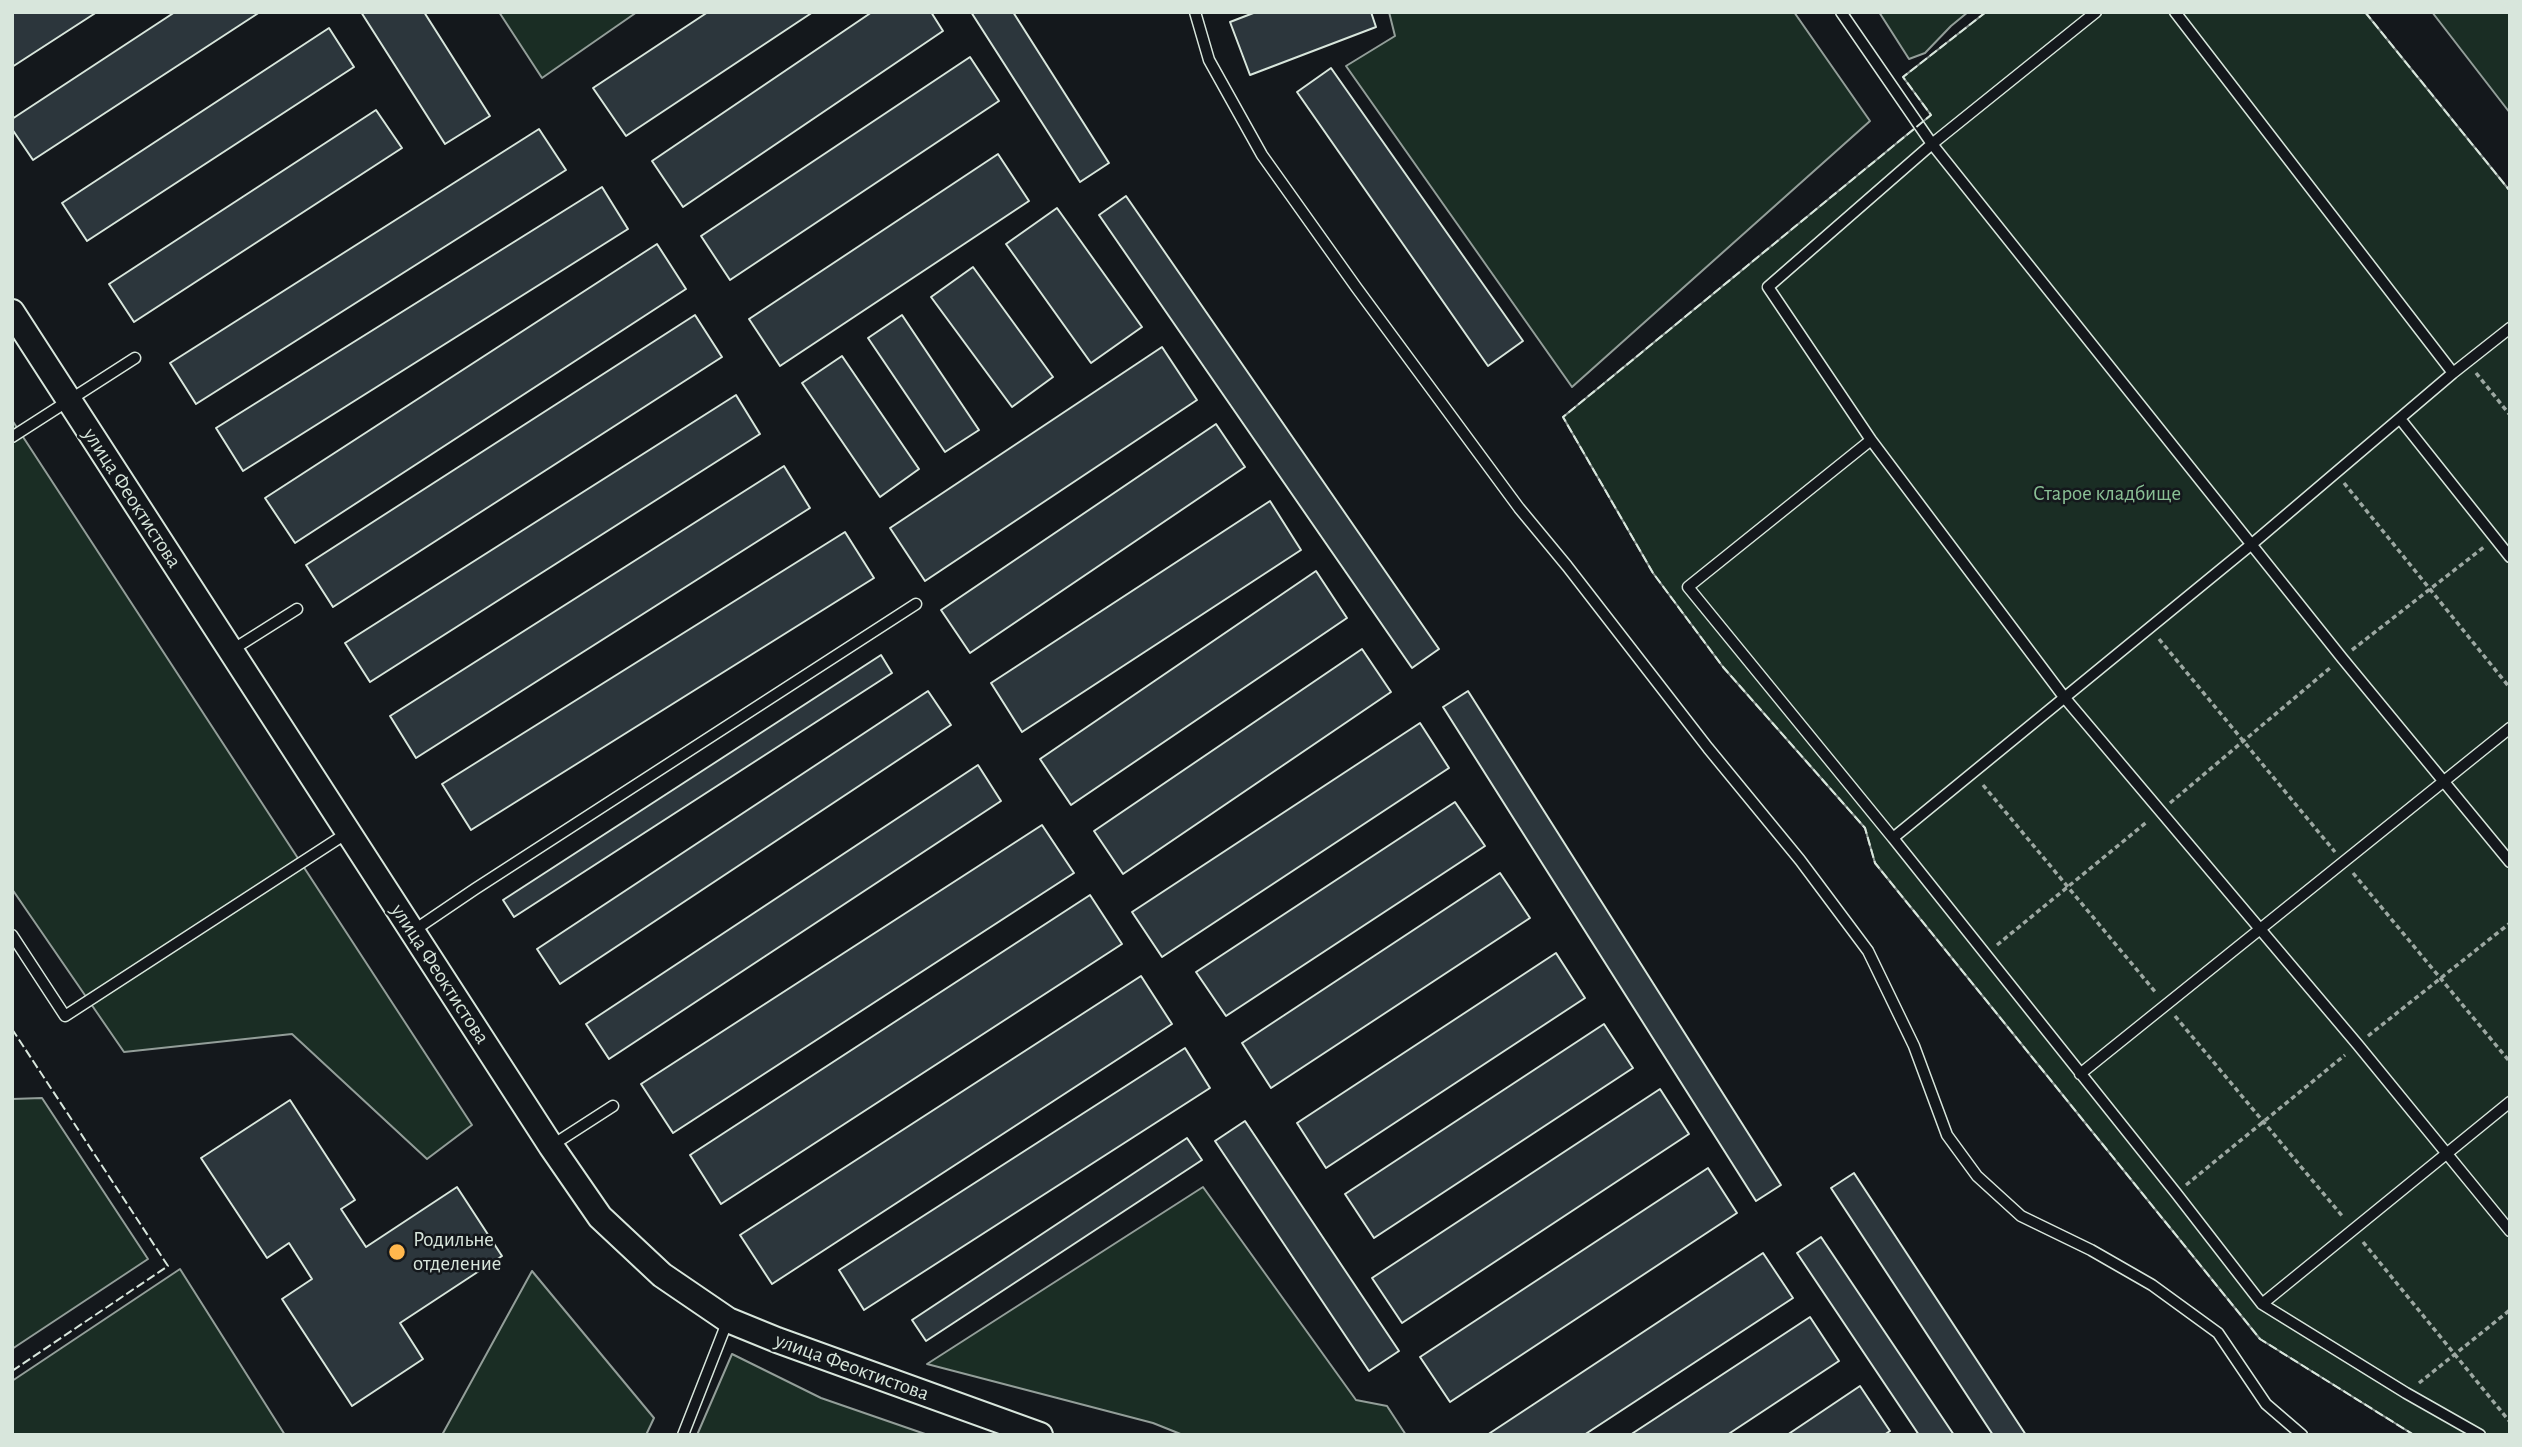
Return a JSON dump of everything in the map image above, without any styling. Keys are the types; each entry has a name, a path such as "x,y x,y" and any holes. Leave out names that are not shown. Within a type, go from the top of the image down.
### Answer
{"street":[{"name":"улица Феоктистова","path":"12,312 551,1146 600,1217 662,1275 728,1320 1040,1435"}],"lane":[{"path":"1195,12 1209,60 1262,155 1356,287 1519,508 1800,860 1868,951 1913,1046 1947,1135 1977,1176 2021,1216 2091,1250 2152,1285 2218,1333 2266,1404 2302,1435"},
{"path":"1841,12 1932,144 2342,657 2510,862"},
{"path":"2096,12 1932,144 1768,287 1871,440 2064,697 2358,1045 2510,1231"},
{"path":"2175,12 2453,373"},
{"path":"1893,838 2252,544 2510,328"},
{"path":"12,437 135,358"},
{"path":"2401,420 2510,557"},
{"path":"1871,440 1688,587 1893,838 2262,1304 2406,1393 2480,1435"},
{"path":"412,932 916,604"},
{"path":"231,651 297,609"},
{"path":"2080,1073 2510,728"},
{"path":"12,935 65,1016 348,832"},
{"path":"2262,1304 2510,1102"},
{"path":"551,1146 613,1106"},
{"path":"683,1435 728,1320"}],"path":[{"path":"2468,363 2510,415"},
{"path":"2335,473 2510,688"},
{"path":"1985,955 2244,743 2342,657 2495,538"},
{"path":"2149,627 2510,1062"},
{"path":"1973,773 2264,1121 2510,1422"},
{"path":"2176,1193 2441,976 2510,923"},
{"path":"2406,1393 2510,1310"}],"green space":[{"path":"499,12 637,12 542,78"},
{"path":"1389,12 1794,12 1870,121 1572,387 1346,66 1395,36"},
{"path":"1879,12 1968,12 1925,53 1909,59"},
{"name":"Старое кладбище","path":"1986,12 2365,12 2510,191 2510,1435 2414,1435 2260,1339 1875,863 1865,828 1723,667 1653,573 1563,417 1931,115 1903,77"},
{"path":"2432,12 2510,12 2510,113"},
{"path":"12,420 472,1125 427,1159 292,1034 124,1052 12,889"},
{"path":"42,1098 148,1259 12,1349 12,1099"},
{"path":"1203,1187 1356,1400 1387,1406 1406,1435 1183,1435 1153,1423 927,1364"},
{"path":"180,1269 285,1435 12,1435 12,1381"},
{"path":"532,1271 654,1418 646,1435 442,1435"},
{"path":"732,1354 821,1398 928,1435 697,1435"}],"building":[{"path":"12,12 97,12 12,67"},
{"path":"175,12 260,12 33,160 12,129 12,119"},
{"path":"361,12 424,12 490,116 445,144"},
{"path":"708,12 813,12 626,136 593,88"},
{"path":"872,12 931,12 943,31 683,207 652,161"},
{"path":"971,12 1013,12 1109,163 1080,182"},
{"path":"1256,12 1371,12 1376,27 1250,75 1230,22"},
{"path":"329,28 354,67 87,241 62,203"},
{"path":"970,57 999,101 730,280 701,236"},
{"path":"1331,68 1523,341 1488,366 1297,92"},
{"path":"376,110 402,148 134,322 109,284"},
{"path":"539,129 566,170 196,404 170,363"},
{"path":"998,154 1029,201 780,366 749,319"},
{"path":"602,187 628,229 243,471 216,428"},
{"path":"1126,196 1439,649 1412,668 1099,215"},
{"path":"1057,208 1142,327 1091,363 1006,244"},
{"path":"657,244 686,289 295,543 265,498"},
{"path":"973,267 1053,377 1012,407 931,297"},
{"path":"695,315 722,357 333,607 306,565"},
{"path":"902,315 979,430 945,452 868,338"},
{"path":"1162,347 1197,400 925,581 890,528"},
{"path":"842,356 919,469 880,497 802,383"},
{"path":"736,395 760,434 370,682 345,643"},
{"path":"1216,424 1245,467 970,653 941,610"},
{"path":"784,466 810,508 416,758 390,716"},
{"path":"1270,501 1301,550 1022,732 991,683"},
{"path":"845,532 874,578 471,830 442,784"},
{"path":"1316,571 1347,618 1071,805 1040,759"},
{"path":"1362,649 1391,692 1123,874 1094,831"},
{"path":"881,655 892,673 514,917 503,900"},
{"path":"928,691 951,725 560,984 537,949"},
{"path":"1468,691 1781,1185 1756,1201 1443,707"},
{"path":"1420,723 1449,768 1162,957 1132,912"},
{"path":"978,765 1001,801 609,1059 586,1024"},
{"path":"1455,802 1485,846 1226,1016 1196,972"},
{"path":"1042,825 1074,873 673,1133 641,1084"},
{"path":"1500,873 1530,918 1271,1088 1242,1043"},
{"path":"1090,895 1122,944 721,1204 690,1155"},
{"path":"1556,953 1585,998 1326,1168 1297,1123"},
{"path":"1141,976 1172,1024 772,1284 740,1235"},
{"path":"1604,1024 1633,1068 1374,1238 1345,1194"},
{"path":"1185,1048 1210,1088 864,1310 839,1270"},
{"path":"1660,1089 1689,1134 1402,1323 1372,1278"},
{"name":"Родильне отделение","path":"290,1100 355,1200 341,1209 366,1247 457,1187 502,1256 400,1323 423,1359 352,1406 282,1299 312,1279 289,1243 267,1258 201,1158"},
{"path":"1245,1121 1399,1351 1369,1371 1215,1141"},
{"path":"1187,1138 1202,1160 926,1341 912,1320"},
{"path":"1708,1168 1737,1213 1450,1402 1420,1357"},
{"path":"1854,1173 2026,1435 1993,1435 1831,1188"},
{"path":"1821,1237 1954,1435 1919,1435 1797,1253"},
{"path":"1763,1253 1793,1298 1584,1435 1487,1435"},
{"path":"1810,1317 1839,1361 1727,1435 1630,1435"},
{"path":"1860,1386 1890,1431 1884,1435 1787,1435"}],"fence":[{"path":"1986,12 1903,77 1931,115 1563,417 1653,573 1723,667 1865,828 1875,863 2260,1339 2414,1435"},
{"path":"2365,12 2510,191"},
{"path":"12,1029 168,1266 12,1371"}],"place":[{"name":"Родильне отделение","path":"397,1252"}]}
